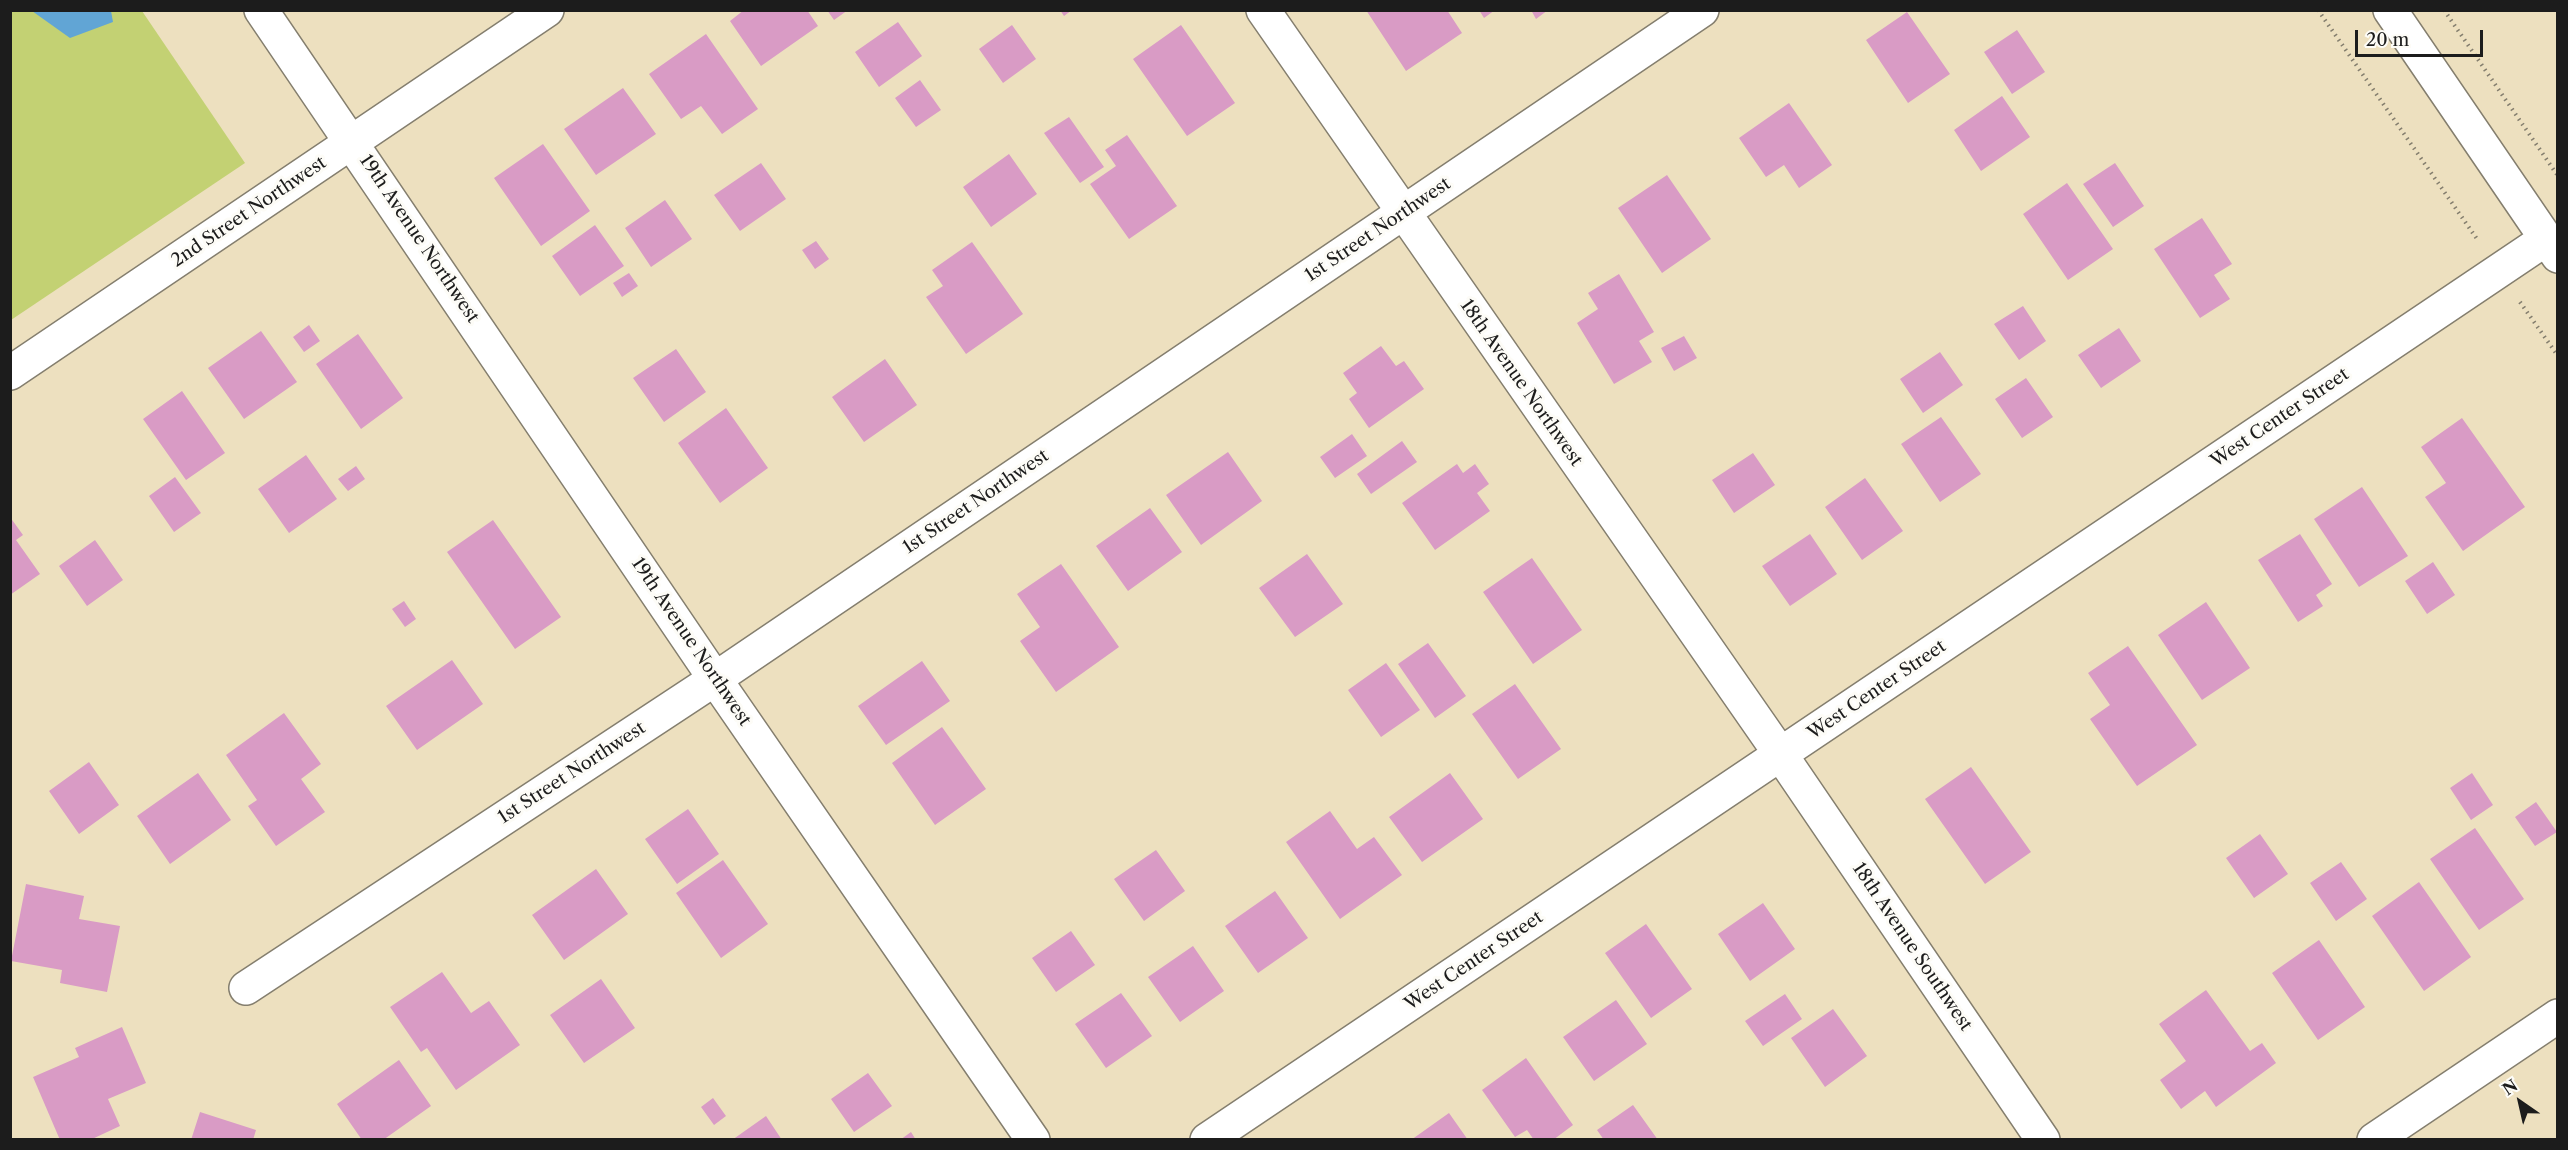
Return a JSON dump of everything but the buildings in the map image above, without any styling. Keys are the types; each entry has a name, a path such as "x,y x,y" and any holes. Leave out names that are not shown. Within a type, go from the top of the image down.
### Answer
{"street":[{"name":"19th Avenue Northwest","path":"261,10 353,142 715,679 1033,1140"},
{"name":"2nd Street Northwest","path":"10,373 547,10"},
{"name":"18th Avenue Northwest","path":"1263,10 1402,214 1781,755"},
{"name":"1st Street Northwest","path":"246,988 715,679 1702,10"},
{"path":"2390,10 2552,248"},
{"name":"West Center Street","path":"1207,1140 2498,271 2552,248"},
{"name":"18th Avenue Southwest","path":"1781,755 2043,1140"},
{"path":"2374,1140 2558,1016"}],"path":[{"path":"2318,10 2558,356"},
{"path":"2444,10 2558,176"}],"green space":[{"path":"11,11 142,11 245,163 11,320"}],"water":[{"path":"32,11 111,11 113,22 70,38"}]}
